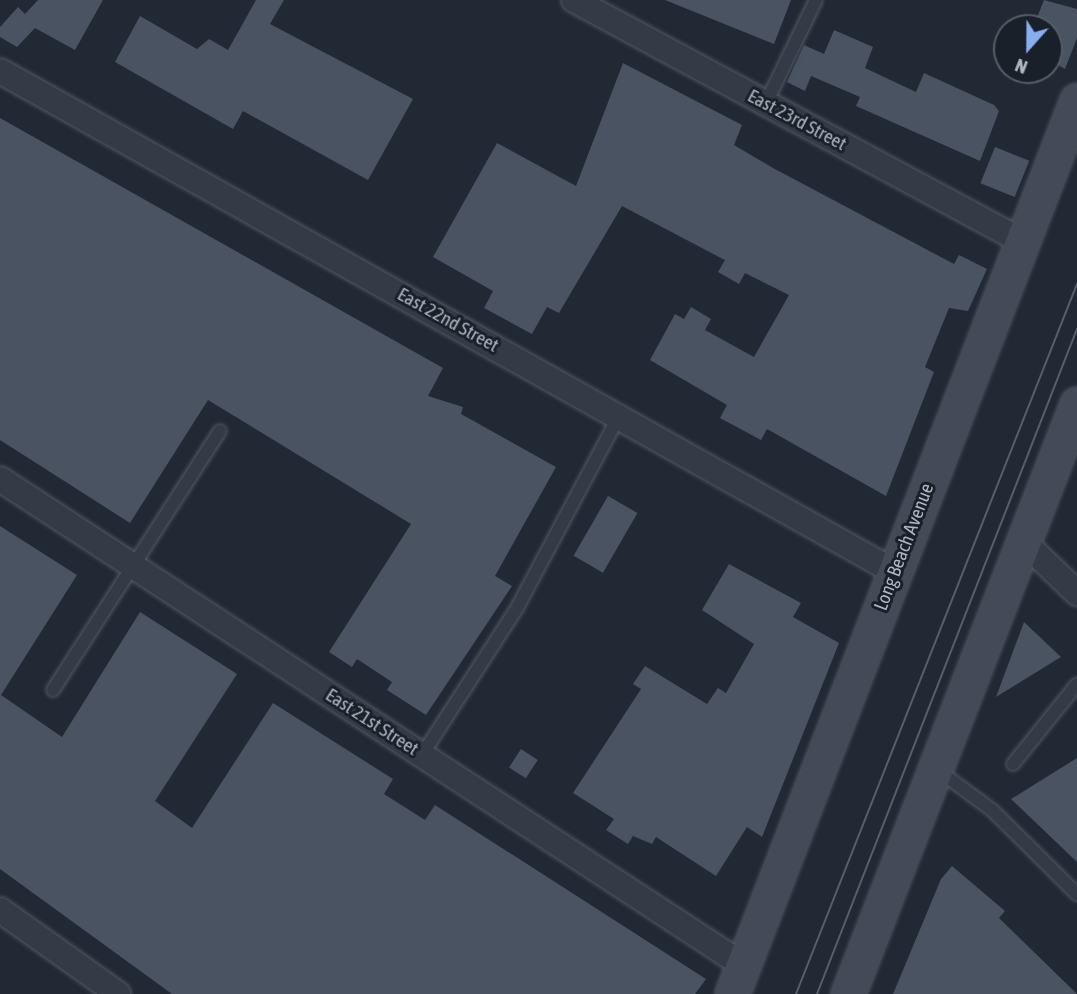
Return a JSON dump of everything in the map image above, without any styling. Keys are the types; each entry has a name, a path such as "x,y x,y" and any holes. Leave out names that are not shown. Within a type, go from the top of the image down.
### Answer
{"main road":[{"name":"Long Beach Avenue","path":"737,980 1020,240 1077,100"},
{"path":"848,994 1077,404"}],"street":[{"name":"East 23rd Street","path":"573,0 1020,240"},
{"name":"East 22nd Street","path":"0,71 620,415 895,572"},
{"name":"East 21st Street","path":"0,479 422,755 737,980"},
{"path":"1024,542 1077,593"},
{"path":"0,909 118,994"}],"lane":[{"path":"766,103 816,0"},
{"path":"422,755 517,608 620,415"},
{"path":"53,690 220,431"},
{"path":"1013,764 1077,684"},
{"path":"936,769 992,810 1077,894"}],"building":[{"path":"38,0 103,0 75,50 35,28 17,47 0,37 0,27 18,7 25,14"},
{"path":"256,0 284,0 270,24 413,99 368,180 243,111 233,129 115,62 140,16 197,49 209,39 228,50"},
{"path":"665,0 791,0 774,44"},
{"path":"1044,0 1077,9 1077,38 1065,69 1063,14 1038,14"},
{"path":"834,30 873,47 865,68 916,92 924,73 994,105 999,111 980,161 856,106 860,97 811,76 805,91 787,82 804,45 824,54"},
{"path":"623,63 742,125 734,145 773,168 954,264 959,255 987,269 968,311 949,308 925,367 934,372 886,496 767,429 761,440 720,418 727,405 650,360 675,314 684,319 691,307 711,319 705,330 754,357 789,295 745,273 739,284 718,272 725,260 622,206 559,313 547,307 532,334 484,308 493,291 433,257 497,143 576,186"},
{"path":"0,118 443,368 428,396 463,407 461,414 556,467 495,576 512,586 426,715 387,690 392,682 357,659 352,667 329,652 411,524 208,400 130,523 0,440"},
{"path":"995,147 1029,161 1015,197 980,183"},
{"path":"608,496 637,513 603,573 574,556"},
{"path":"0,526 77,575 1,695 62,737 140,612 237,674 155,801 192,828 273,703 393,779 384,794 425,820 435,805 706,979 695,994 172,994 0,869"},
{"path":"729,564 801,603 793,617 839,643 762,837 747,827 716,876 656,837 652,844 633,836 628,844 606,830 614,819 573,793 641,689 633,684 645,666 707,704 718,688 726,693 754,644 702,610"},
{"path":"1024,622 1061,657 996,697"},
{"path":"521,749 538,760 526,778 509,767"},
{"path":"1077,758 1077,862 1011,799"},
{"path":"952,866 1005,911 999,918 1077,994 893,994 941,879"}],"tram line":[{"path":"796,994 1077,284"},
{"path":"817,994 1077,329"}]}
